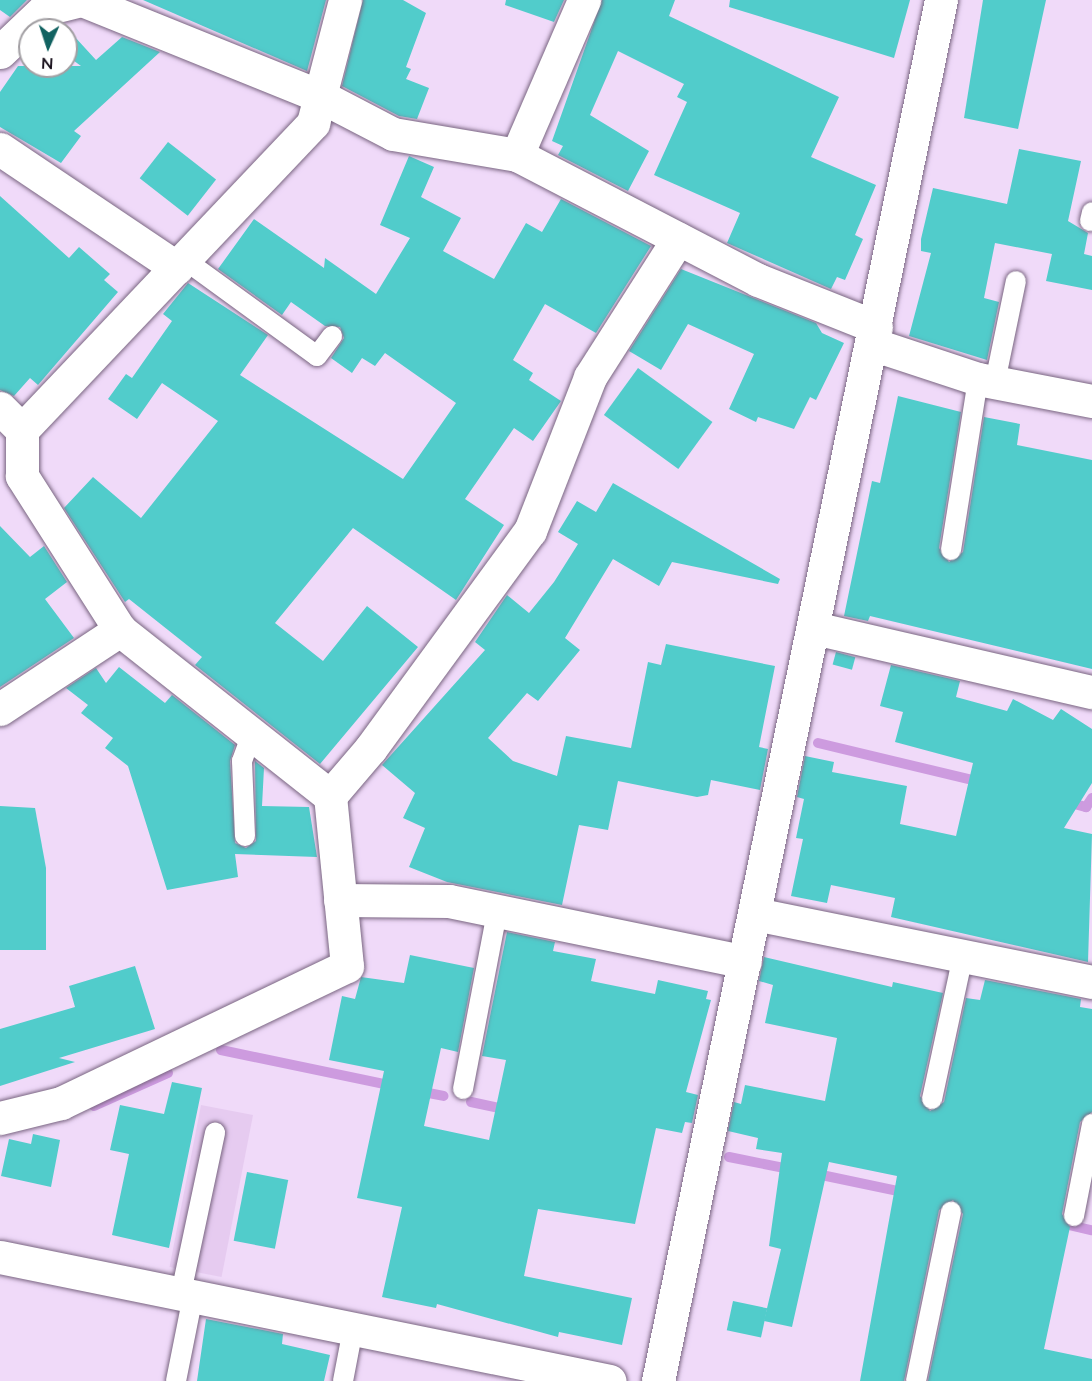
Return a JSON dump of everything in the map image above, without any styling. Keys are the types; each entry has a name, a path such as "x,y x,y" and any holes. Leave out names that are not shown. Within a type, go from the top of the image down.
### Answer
{"street":[{"path":"0,52 45,9 81,0 320,96 393,134 517,155 758,280 874,336 987,380 1092,401"},
{"path":"330,796 251,736 120,630 22,476 11,419 181,264 313,123 345,0"},
{"path":"517,155 584,0"},
{"path":"658,1381 874,336 941,0"},
{"path":"0,149 181,264"},
{"path":"0,1118 61,1103 347,966 330,796 371,748 530,531 590,377 678,239"},
{"path":"814,628 1092,692"},
{"path":"0,709 120,630"},
{"path":"340,900 449,901 745,962"},
{"path":"755,914 1092,982"},
{"path":"0,1257 610,1381"}],"lane":[{"path":"181,264 317,356 332,336"},
{"path":"951,550 987,380 1016,281"},
{"path":"245,836 242,761 251,736"},
{"path":"463,1089 497,912"},
{"path":"932,1099 963,956"},
{"path":"1074,1216 1092,1124"},
{"path":"176,1381 187,1295 214,1133"},
{"path":"916,1381 951,1212"},
{"path":"343,1381 353,1329"}],"shaded area":[{"path":"201,1105 253,1115 222,1277 170,1267"}],"building":[{"path":"0,0 27,0 10,17 0,10"},
{"path":"143,0 326,0 307,71"},
{"path":"363,0 403,0 426,13 406,67 411,69 406,79 429,88 417,119 399,116 342,86"},
{"path":"506,0 564,0 554,22 505,5"},
{"path":"602,0 675,0 669,16 839,97 811,157 876,185 855,235 863,239 845,280 837,277 831,289 727,243 740,213 654,175 687,102 677,97 684,84 618,51 590,115 649,151 628,191 558,155 563,146 552,141"},
{"path":"730,0 910,0 894,58 729,7"},
{"path":"983,0 1046,0 1018,129 964,118"},
{"path":"122,37 160,52 74,131 81,136 61,163 0,127 0,92 18,66 18,78 78,78 78,66 81,66 78,64 78,40 96,60"},
{"path":"168,142 216,180 188,216 140,178"},
{"path":"1019,149 1081,161 1068,221 1088,233 1084,254 1092,256 1092,290 1046,281 1052,254 995,243 984,298 999,302 987,360 909,336 931,253 921,251 921,239 933,188 1007,204"},
{"path":"409,156 434,167 421,197 461,218 443,251 494,279 526,223 542,232 561,199 651,246 596,333 545,304 513,360 533,373 529,380 561,401 533,441 514,428 465,499 504,525 456,600 353,528 275,623 323,661 367,606 418,647 320,764 195,665 202,657 129,599 125,602 64,508 93,477 141,518 218,421 162,383 137,419 108,399 126,374 132,378 172,321 163,314 188,283 268,335 240,375 403,479 456,403 385,353 375,366 362,358 352,373 331,358 344,338 340,327 325,326 291,302 282,315 218,269 254,219 324,268 325,258 376,294 410,238 380,225"},
{"path":"0,196 69,258 79,247 110,274 104,280 118,292 38,385 30,378 14,396 0,390"},
{"path":"681,269 816,323 822,333 844,343 816,400 810,397 794,429 758,417 756,422 729,409 754,354 688,324 661,370 629,351"},
{"path":"638,368 712,422 678,469 604,415"},
{"path":"898,396 961,412 939,548 949,562 963,552 984,417 1020,424 1017,445 1092,460 1092,669 870,616 868,621 844,616 872,481 880,483"},
{"path":"613,483 780,579 778,584 672,562 659,586 613,559 565,638 580,650 538,701 527,693 488,738 513,761 557,776 566,736 631,748 648,662 661,665 666,644 775,666 759,747 768,749 760,790 711,780 708,795 697,797 618,781 608,830 579,825 562,905 447,882 409,867 425,828 403,818 415,793 382,765 485,650 475,642 507,595 529,613 554,582 578,544 558,532 577,501 596,512"},
{"path":"0,526 30,557 44,546 67,582 45,599 74,638 0,687"},
{"path":"836,652 855,657 852,670 833,665"},
{"path":"891,665 960,681 956,697 1007,711 1013,699 1053,720 1061,709 1092,729 1092,783 1064,828 1092,834 1088,962 891,917 895,898 831,885 827,903 791,896 803,839 796,838 804,799 797,797 805,756 834,762 832,772 907,786 900,824 956,836 973,763 895,742 903,712 880,706"},
{"path":"119,667 165,703 172,695 235,745 230,761 235,843 246,848 256,841 255,761 264,768 262,806 309,807 317,857 235,854 238,877 167,890 128,766 105,748 113,738 81,713 88,705 66,688 96,668 106,683"},
{"path":"0,806 35,808 46,868 46,950 0,950"},
{"path":"507,932 555,942 553,951 596,959 591,981 655,994 658,980 708,991 706,999 711,1000 686,1092 698,1095 692,1123 685,1122 682,1133 656,1128 635,1224 538,1209 524,1276 632,1298 622,1345 559,1332 558,1337 437,1304 436,1308 382,1297 402,1207 357,1198 384,1071 329,1060 342,996 355,999 361,977 404,983 410,955 474,968 458,1052 441,1048 424,1126 489,1140 506,1060 482,1056"},
{"path":"764,957 892,987 893,982 943,993 920,1096 930,1111 944,1102 966,998 980,1000 985,980 1081,999 1080,1007 1092,1009 1092,1112 1080,1122 1062,1214 1070,1227 1044,1349 1092,1359 1092,1381 928,1381 963,1214 953,1200 939,1210 904,1381 860,1381 897,1176 829,1162 792,1327 764,1321 781,1249 769,1246 782,1153 756,1149 758,1138 728,1131 734,1102 741,1104 745,1085 825,1101 837,1038 765,1023 773,985 759,981"},
{"path":"135,966 155,1029 59,1058 75,1062 0,1086 0,1029 75,1007 69,986"},
{"path":"172,1082 202,1088 169,1248 112,1235 129,1154 110,1150 120,1105 164,1114"},
{"path":"33,1134 60,1140 51,1187 1,1176 9,1139 31,1144"},
{"path":"247,1172 288,1180 275,1249 234,1241"},
{"path":"733,1301 767,1308 761,1338 727,1330"},
{"path":"206,1319 283,1334 282,1344 330,1355 324,1381 197,1381"}],"waterway":[{"path":"818,743 981,782"},
{"path":"1067,802 1086,807 1092,798"},
{"path":"221,1050 394,1086"},
{"path":"94,1106 168,1073"},
{"path":"418,1091 444,1096"},
{"path":"471,1102 509,1110"},
{"path":"729,1157 794,1170"},
{"path":"812,1173 908,1193"},
{"path":"1056,1222 1092,1230"}]}
